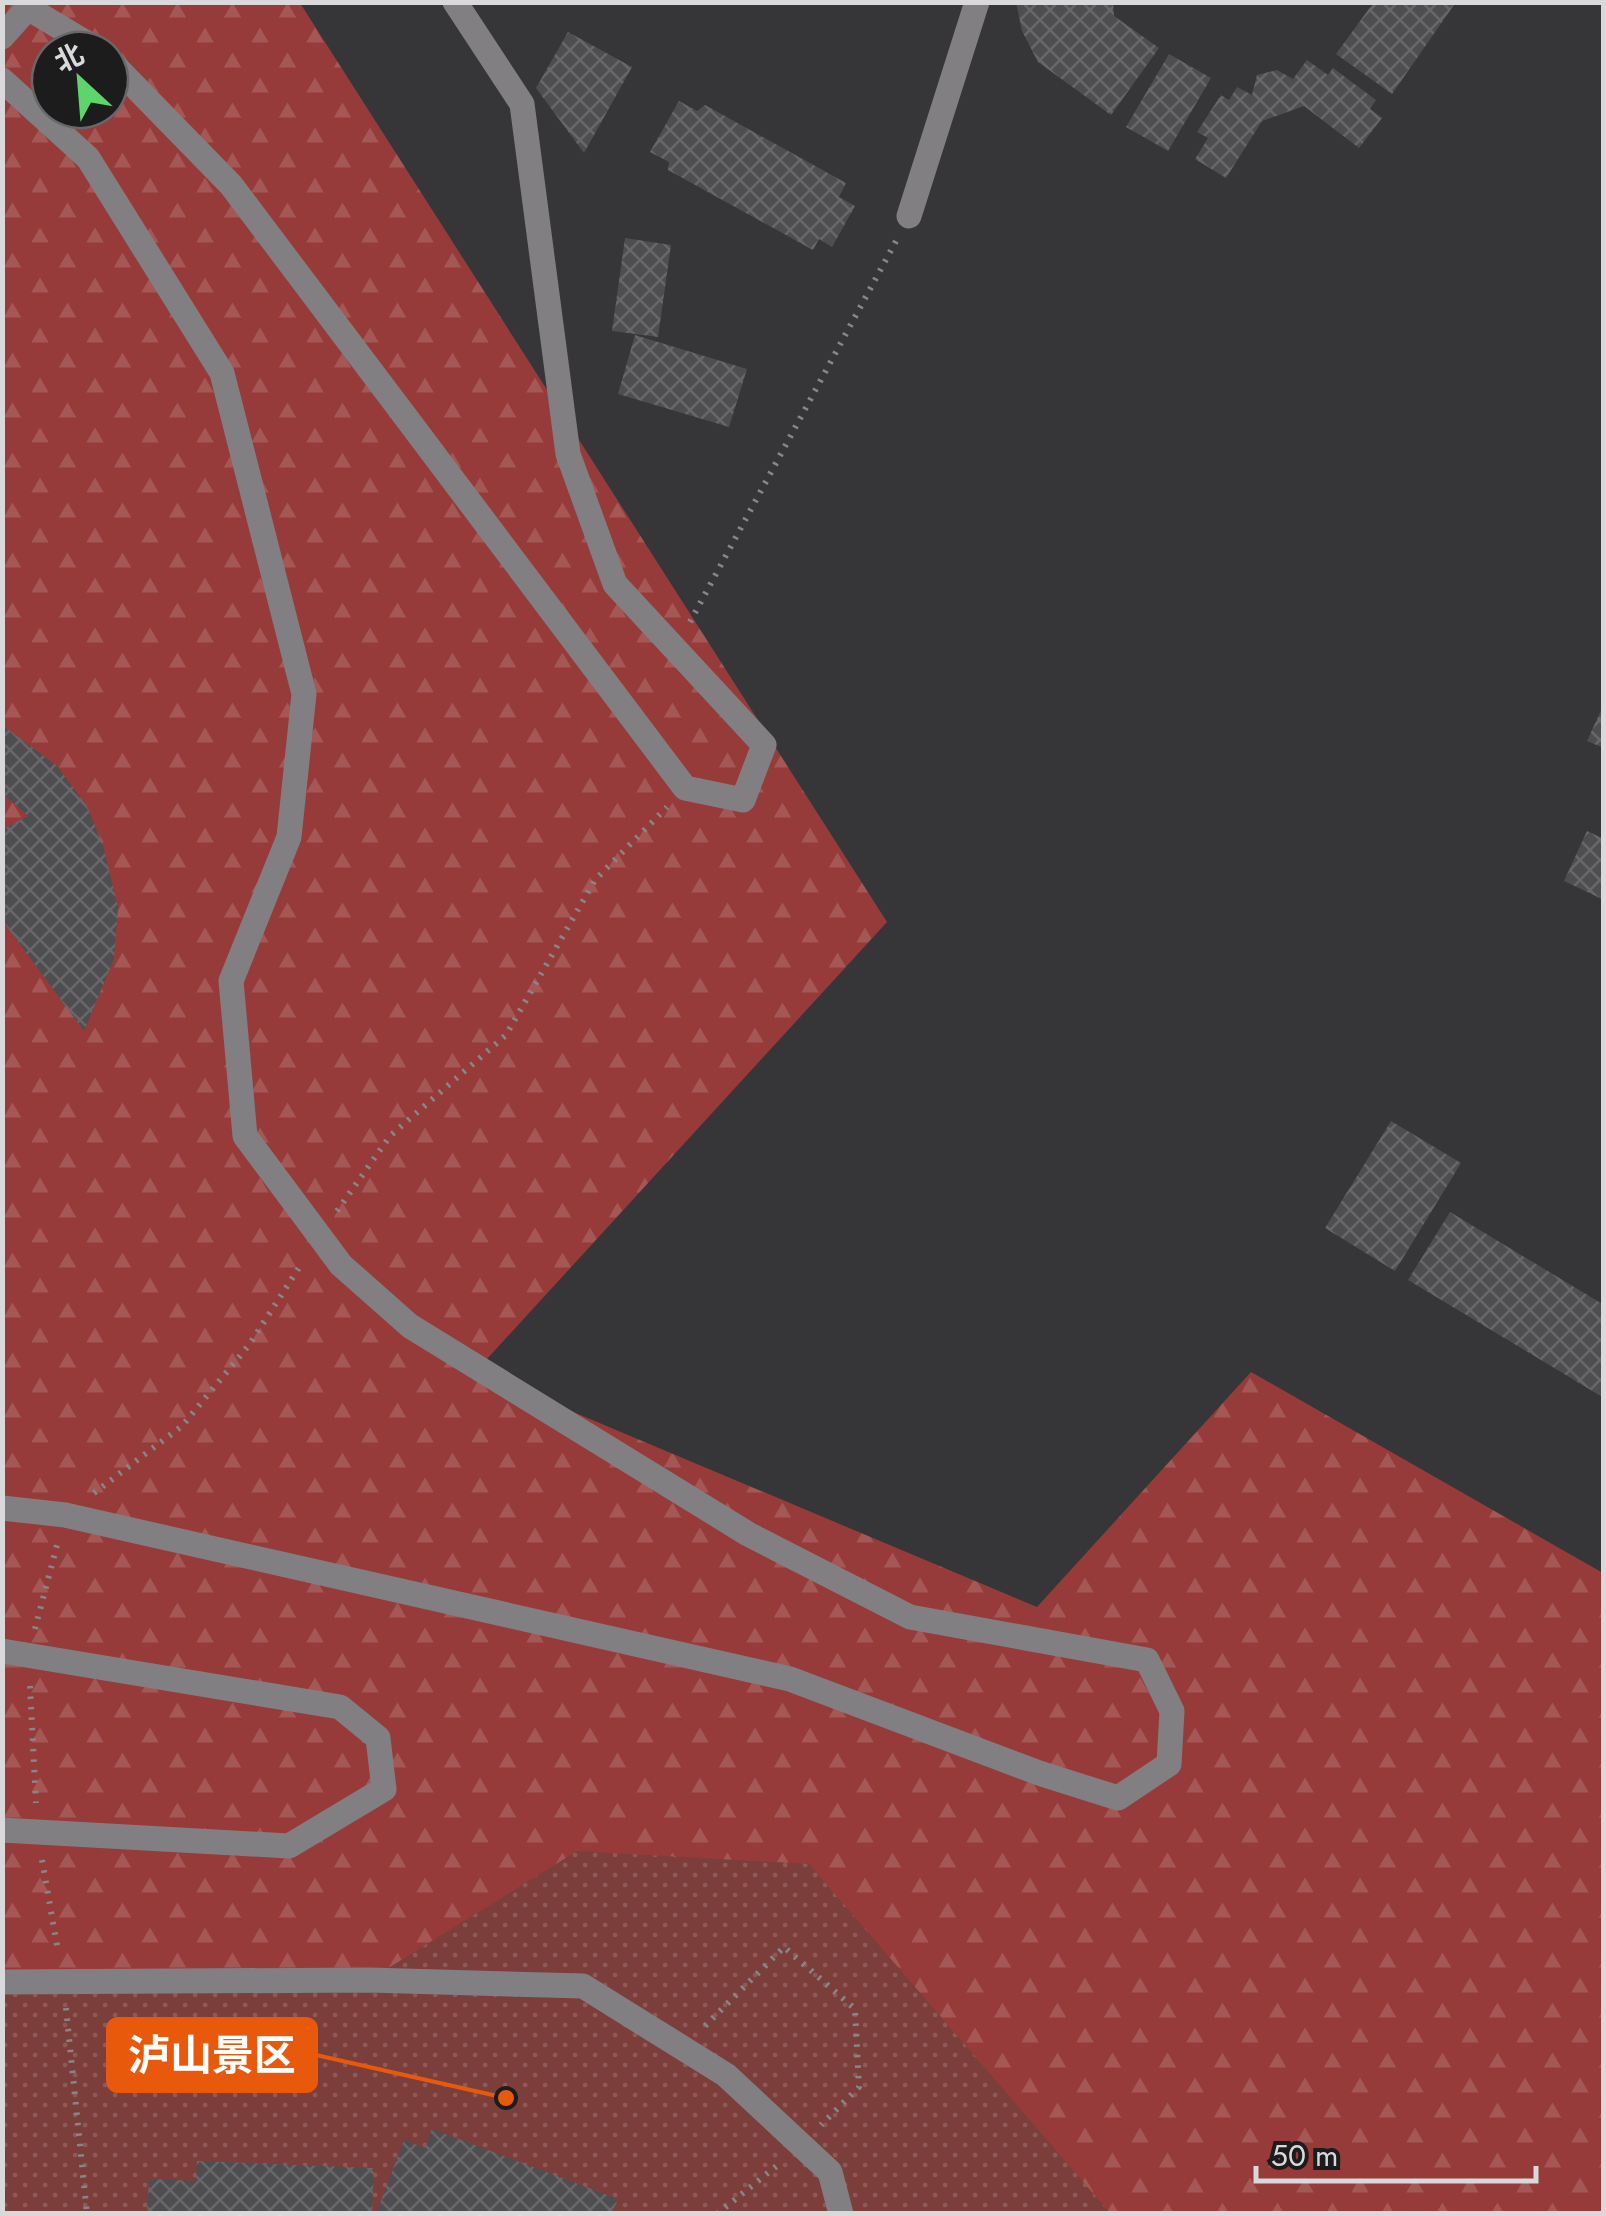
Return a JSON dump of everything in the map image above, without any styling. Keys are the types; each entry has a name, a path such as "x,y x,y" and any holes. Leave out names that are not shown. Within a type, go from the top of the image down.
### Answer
{"street":[{"path":"130,81 231,185 685,788 743,800 764,744 615,584 568,454 522,104 455,2"},
{"path":"909,216 977,2"},
{"path":"2,38 28,8 65,30"},
{"path":"2,80 88,158 222,374 304,694 289,837 231,981 244,1136 341,1265 410,1326 748,1534 910,1618 1147,1660 1172,1711 1169,1764 1118,1798 790,1678 66,1515 2,1508"},
{"path":"2,1830 290,1846 384,1789 378,1738 340,1708 15,1654"},
{"path":"2,1982 369,1980 584,1986 726,2076 830,2172 841,2214"}],"path":[{"path":"675,649 909,216"},
{"path":"87,2214 64,1982 37,1829 15,1654 66,1515 182,1426 249,1345 390,1136 506,1035 596,880 685,788"},
{"path":"682,2048 784,1947 855,2009 859,2087 801,2146 718,2214"}],"green space":[{"path":"3,3 300,3 887,922 476,1371 1037,1607 1251,1372 1603,1573 1603,2213 3,2214"}],"shaded area":[{"path":"577,1851 809,1864 1110,2213 3,2213 2,1982 369,1980"}],"building":[{"path":"1016,2 1113,2 1114,16 1159,48 1111,115 1038,62 1022,31"},
{"path":"1374,2 1456,2 1392,94 1336,54"},
{"path":"568,32 632,67 584,153 536,88"},
{"path":"1169,54 1211,78 1168,151 1126,127"},
{"path":"1307,60 1328,75 1333,68 1376,100 1370,109 1382,118 1359,148 1304,106 1262,121 1226,178 1195,159 1208,138 1197,132 1221,95 1229,100 1237,87 1252,95 1257,75 1277,70 1293,79"},
{"path":"679,101 697,111 705,105 846,183 839,197 855,206 832,247 819,239 813,250 668,170 669,162 650,152"},
{"path":"625,238 671,245 658,337 612,331"},
{"path":"635,335 747,369 729,427 618,394"},
{"path":"1604,704 1604,748 1587,741"},
{"path":"2,725 57,766 87,806 103,845 118,907 114,959 84,1031 2,920 2,830 28,816 2,793"},
{"path":"1587,831 1604,839 1604,900 1564,881"},
{"path":"1391,1121 1461,1163 1395,1271 1325,1228"},
{"path":"1450,1212 1604,1305 1604,1398 1408,1280"},
{"path":"432,2129 618,2199 612,2214 376,2214 404,2140 425,2148"},
{"path":"197,2161 374,2168 372,2214 147,2214 149,2179 196,2181"}],"place":[{"name":"泸山景区","path":"506,2098"}]}
